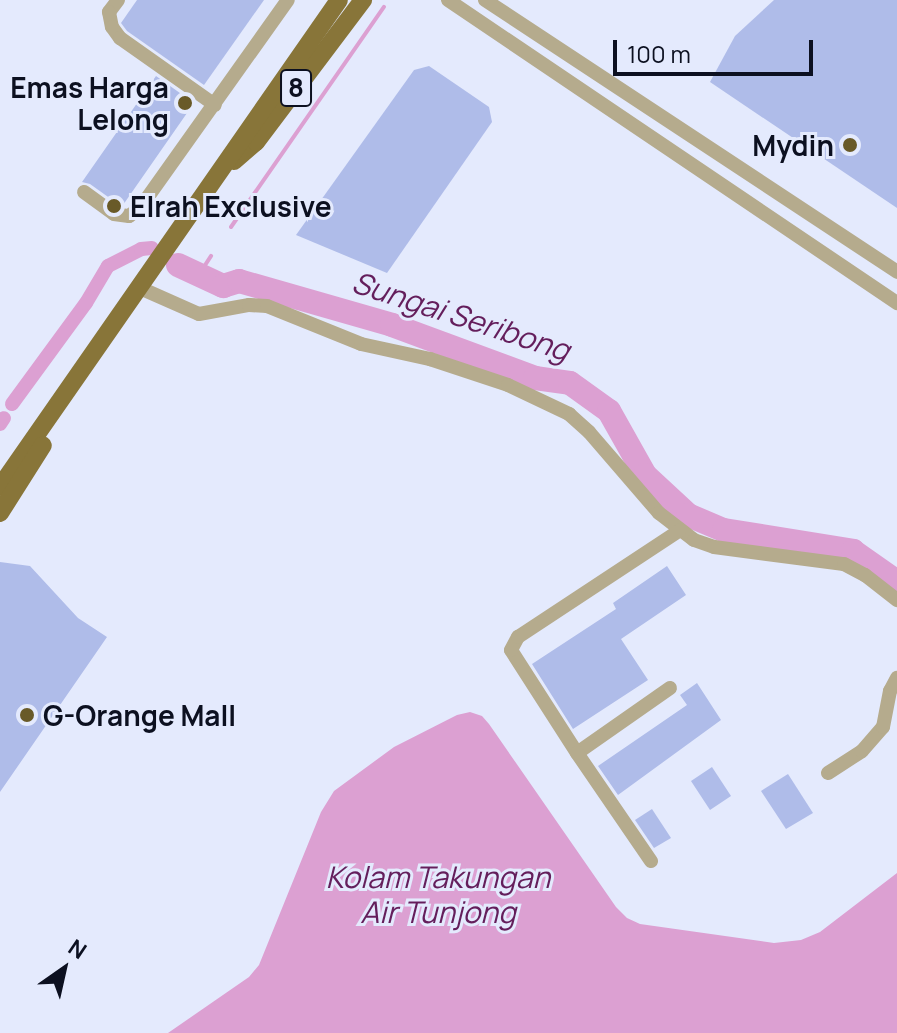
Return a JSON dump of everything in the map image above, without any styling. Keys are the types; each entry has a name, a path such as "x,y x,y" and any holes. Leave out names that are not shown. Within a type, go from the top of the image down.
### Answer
{"main road":[{"name":"8","path":"0,487 81,368 106,340 222,171 245,132 339,0"},
{"name":"8","path":"222,171 256,142 363,2"},
{"name":"8","path":"0,513 98,359 106,340"}],"street":[{"path":"118,0 109,12 112,27 120,38 215,105"},
{"path":"84,192 114,214 129,216 140,208 288,0"},
{"path":"448,0 897,303"},
{"path":"485,0 897,272"},
{"path":"140,288 199,314 249,305 267,306 361,344 468,370 550,403 589,432 632,485 679,531 714,547 844,564 865,575 897,600"},
{"path":"651,861 513,655 512,644 679,531"},
{"path":"828,773 862,751 883,727 890,691 897,678"},
{"path":"577,753 670,688"}],"water":[{"name":"Kolam Takungan Air Tunjong","path":"470,712 482,716 489,724 616,907 627,918 640,924 774,943 801,940 820,932 897,873 897,1033 168,1033 249,977 259,965 321,812 334,791 394,747 457,715"}],"building":[{"path":"137,0 264,0 204,85 127,31 121,23"},
{"name":"Mydin","path":"774,0 897,0 897,208 710,82 735,36"},
{"path":"429,66 489,107 492,122 387,273 296,235 414,70"},
{"path":"156,76 194,103 123,205 118,204 90,184 82,182"},
{"name":"G-Orange Mall","path":"0,562 30,566 78,618 107,637 0,792"},
{"path":"667,566 686,595 621,639 648,680 573,729 532,664 616,609 613,603"},
{"path":"697,683 721,720 618,795 598,766 687,705 680,695"},
{"path":"712,767 731,796 710,810 691,781"},
{"path":"788,774 813,813 786,829 761,791"},
{"path":"652,809 671,838 654,848 635,820"}],"waterway":[{"path":"231,227 384,7"},
{"path":"12,404 86,303 108,266 141,249 152,248"},
{"path":"198,276 211,256"},
{"name":"Sungai Seribong","path":"178,265 223,286 239,281 392,325 535,378 570,383 609,411 645,475 688,515 724,530 853,551 897,582"},
{"path":"0,424 4,418"}],"place":[{"name":"Emas Harga Lelong","path":"185,103"},
{"name":"Mydin","path":"850,145"},
{"name":"Elrah Exclusive","path":"114,206"},
{"name":"G-Orange Mall","path":"27,715"}]}
